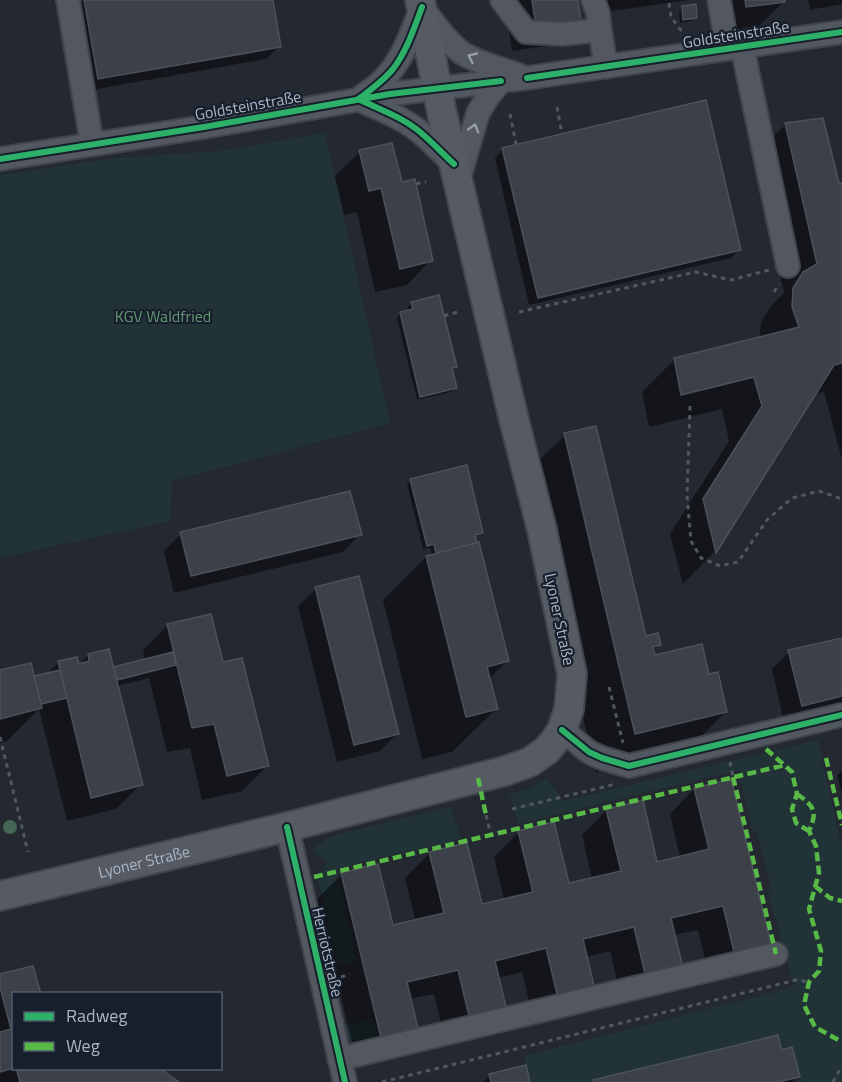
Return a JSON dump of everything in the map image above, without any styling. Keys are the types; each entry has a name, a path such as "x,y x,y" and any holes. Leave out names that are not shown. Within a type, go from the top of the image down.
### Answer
{"main road":[{"name":"Lyoner Straße","path":"0,896 287,827 496,773 530,762 547,750 562,730 569,709 572,674 568,651 542,530 456,173 421,3"}],"street":[{"path":"68,0 93,144"},
{"path":"502,0 525,32 562,34 600,30"},
{"path":"593,0 598,12 606,67"},
{"path":"719,0 724,28"},
{"path":"421,3 448,41 464,54 526,78"},
{"path":"421,3 404,53 381,82 358,99 413,127 456,173 478,113 501,81"},
{"name":"Goldsteinstraße","path":"0,159 207,127 358,99 606,67 842,32"},
{"path":"742,46 788,266"},
{"path":"562,730 589,752 629,766 842,715"},
{"name":"Herriotstraße","path":"287,827 345,1082"},
{"path":"339,1059 776,954"}],"path":[{"path":"669,3 670,17 683,33"},
{"path":"557,107 562,134"},
{"path":"510,114 516,144"},
{"path":"416,184 426,182"},
{"path":"519,312 696,272 731,279 788,266"},
{"path":"444,316 458,312"},
{"path":"690,406 687,496 691,541 701,558 720,566 738,562 767,520 792,498 819,491 842,499"},
{"path":"609,687 626,753"},
{"path":"0,737 28,852"},
{"path":"729,757 733,777"},
{"path":"486,815 491,835"},
{"path":"382,1082 796,980 809,982"},
{"path":"833,1082 842,1066"}],"green space":[{"name":"KGV Waldfried","path":"325,133 390,423 172,481 170,521 0,558 0,175 116,158 221,151"},
{"path":"818,740 842,849 842,1082 801,1082 778,1035 591,1082 529,1082 524,1056 794,987 768,891 772,889 757,831 753,832 738,770 518,824 510,794 529,789 546,779 564,801"},
{"path":"451,807 461,839 337,868 357,962 340,967 318,880 327,862 312,851 328,837"},
{"path":"372,1019 378,1041 358,1046 356,1040 344,1043 340,1026"}],"building":[{"path":"84,0 273,0 281,47 98,79"},
{"path":"532,0 578,0 581,20 536,27"},
{"path":"745,0 785,0 785,2 746,7"},
{"path":"696,4 697,18 683,20 682,6"},
{"path":"706,100 741,250 538,298 502,148"},
{"path":"823,118 839,183 842,183 842,363 834,365 716,553 703,499 762,406 754,377 681,395 674,358 799,327 792,307 793,288 803,272 817,264 785,123"},
{"path":"392,143 402,182 415,179 433,261 400,269 381,188 369,191 359,150"},
{"path":"439,295 457,367 452,368 457,388 420,397 400,312 413,309 411,302"},
{"path":"596,426 646,636 658,633 661,645 653,647 655,655 702,644 709,674 718,672 727,712 635,734 564,433"},
{"path":"467,465 483,533 475,535 477,543 436,553 434,544 427,546 410,479"},
{"path":"350,491 362,535 191,576 180,532"},
{"path":"479,542 509,661 487,667 498,709 466,717 426,556"},
{"path":"359,576 399,734 354,745 315,587"},
{"path":"211,614 223,662 242,658 269,766 227,776 214,724 192,728 167,624"},
{"path":"842,638 842,696 802,706 788,650"},
{"path":"109,649 143,785 91,798 58,661 77,657 79,664 89,661 88,654"},
{"path":"173,652 176,665 117,680 113,667"},
{"path":"31,663 42,708 0,719 0,670"},
{"path":"60,670 67,698 41,704 34,676"},
{"path":"731,779 772,948 735,956 723,906 671,918 683,968 646,978 634,927 583,939 595,990 558,998 546,948 495,961 507,1011 470,1020 458,970 407,982 419,1033 382,1042 341,873 378,864 393,925 444,913 429,852 467,843 482,904 533,892 518,831 554,822 569,883 621,871 606,809 643,800 657,862 709,849 694,788"},
{"path":"33,966 40,992 12,992 12,1069 0,1072 0,1032 11,1029 0,987 0,974"},
{"path":"778,1035 782,1050 792,1047 800,1077 778,1082 594,1082 593,1080"},
{"path":"526,1065 530,1082 491,1082 489,1074"},
{"path":"17,1070 162,1070 179,1082 20,1082"}],"marked path":[{"path":"766,749 792,772 797,794 792,809 796,823 809,831"},
{"path":"826,758 842,825"},
{"path":"314,877 785,765"},
{"path":"733,777 776,954"},
{"path":"478,778 486,815"},
{"path":"797,794 813,810 809,831 816,846 819,873 809,909 821,951 819,971 809,982 804,1005 815,1027 842,1042"},
{"path":"815,886 830,898 842,901"}],"cycle path":[{"path":"360,98 386,77 398,62 422,7"},
{"path":"527,78 842,32"},
{"path":"0,159 204,127 390,94 501,81"},
{"path":"358,99 406,122 454,164"},
{"path":"562,730 589,752 629,766 842,715"},
{"path":"287,827 345,1082"}]}
